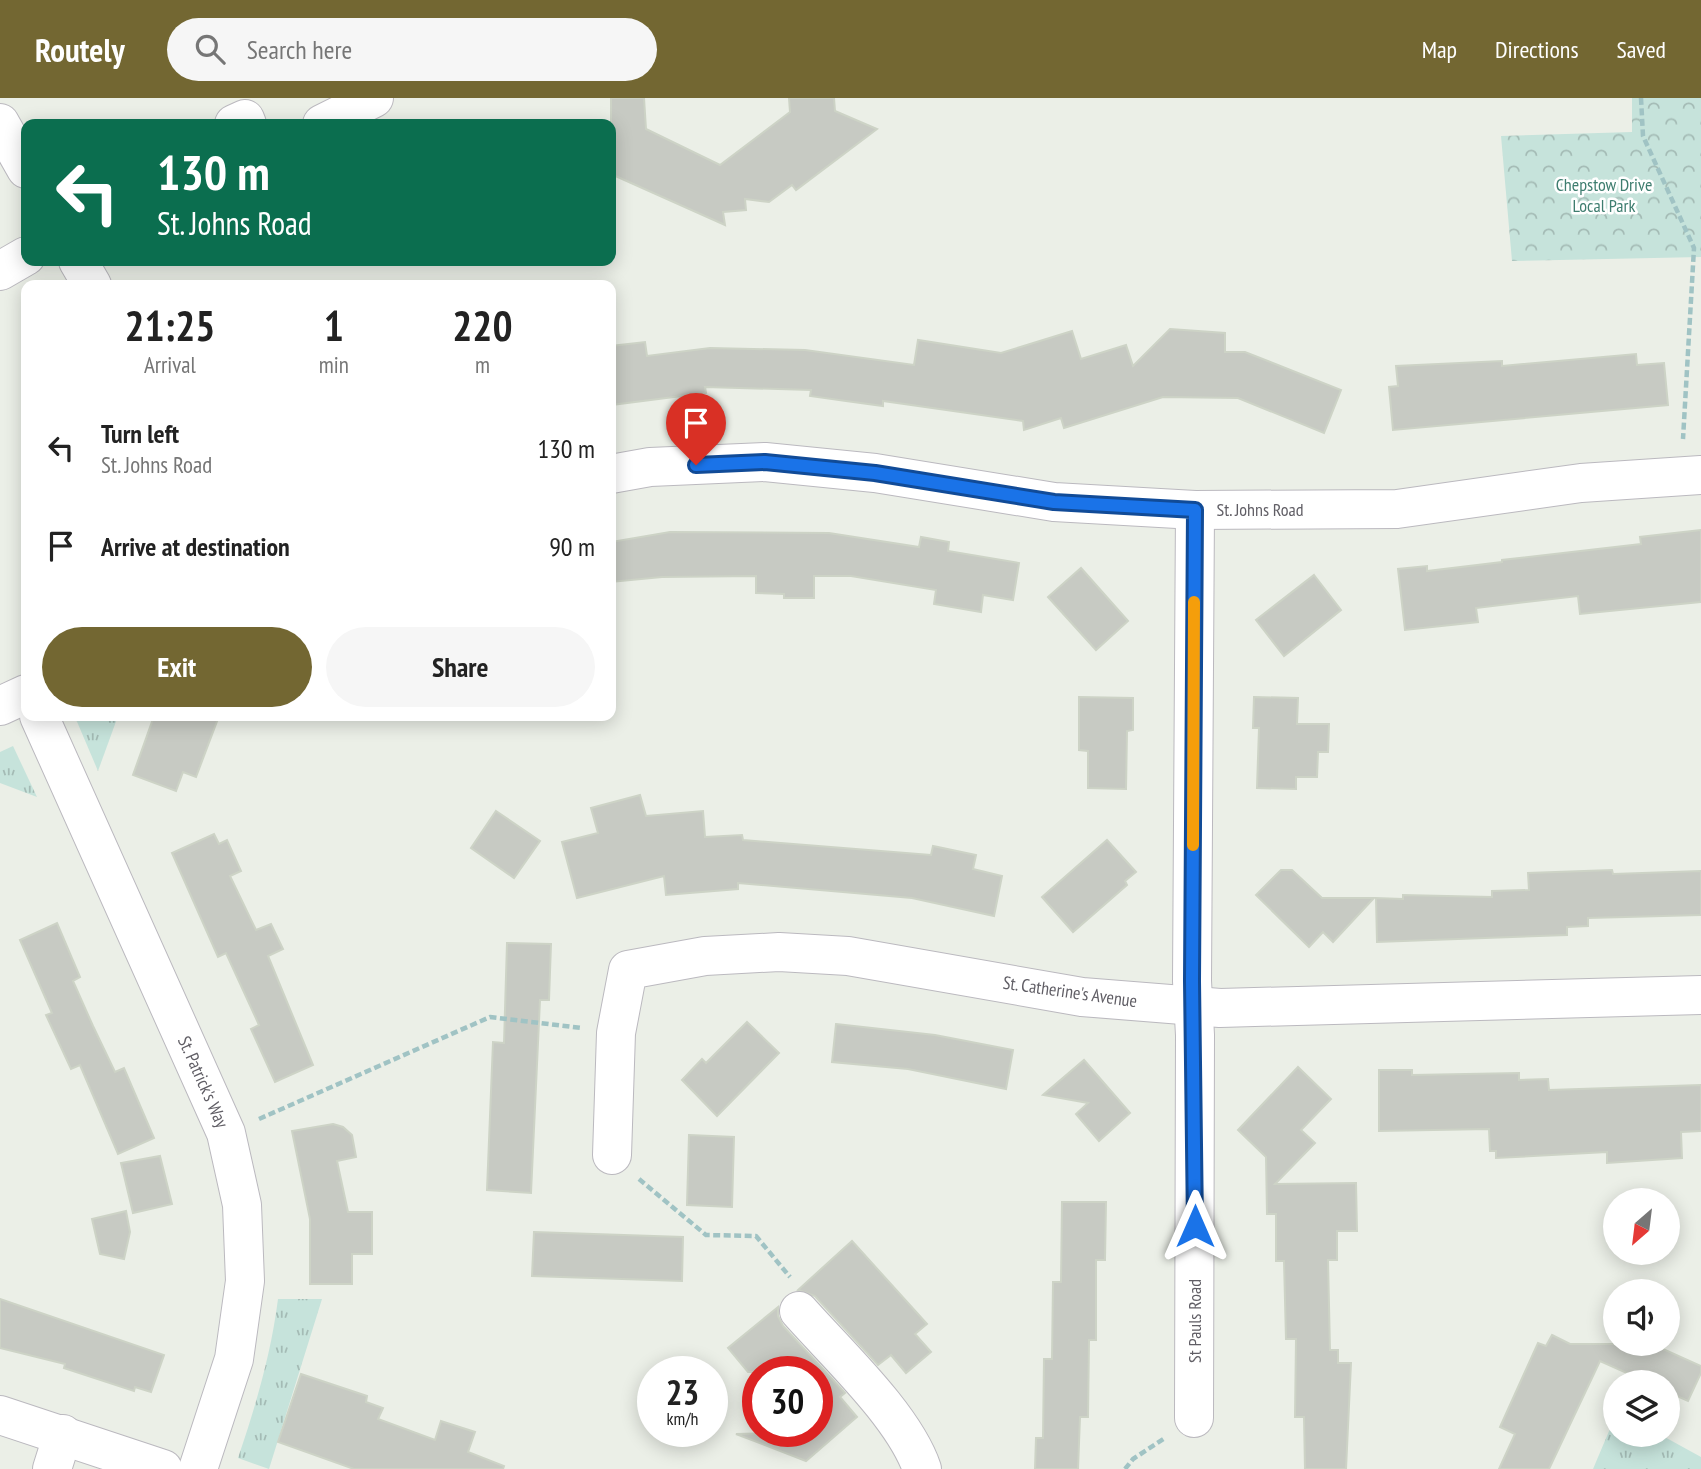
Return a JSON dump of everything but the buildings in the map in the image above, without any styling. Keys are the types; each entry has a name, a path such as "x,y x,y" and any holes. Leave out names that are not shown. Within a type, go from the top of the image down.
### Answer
{"street":[{"path":"332,119 374,98"},
{"path":"0,123 21,160"},
{"path":"0,271 21,259"},
{"name":"St. Johns Road","path":"616,473 650,467 765,462 875,473 1054,502 1195,510 1397,509 1581,483 1692,460"},
{"name":"St Pauls Road","path":"1195,510 1195,1418"},
{"path":"0,706 21,696"},
{"name":"St. Patrick's Way","path":"41,721 226,1133 242,1205 245,1281 234,1359 198,1469"},
{"name":"St. Catherine's Avenue","path":"612,1155 616,1034 628,970 705,956 779,952 848,956 1082,997 1194,1007 1701,995"},
{"path":"799,1311 903,1407 922,1469"},
{"path":"0,1415 57,1452 163,1469"}],"path":[{"path":"1641,98 1643,136 1694,248 1692,460"},
{"path":"226,1133 490,1017 616,1034"},
{"path":"612,1155 706,1236 757,1236"},
{"path":"1125,1469 1133,1459 1195,1418"}],"green space":[{"name":"Chepstow Drive Local Park","path":"1632,98 1701,98 1701,257 1512,261 1501,136 1632,132"},
{"path":"77,721 116,721 98,771"},
{"path":"13,746 37,797 0,783 0,752"},
{"path":"278,1299 322,1299 269,1469 238,1458 262,1379"},
{"path":"1603,1445 1680,1445 1701,1457 1701,1469 1593,1469"}],"slow traffic":[{"path":"1193,845 1194,602"}],"route":[{"path":"696,465 765,462 875,473 1054,502 1195,510 1192,981 1195,1035 1195,1226"}]}
